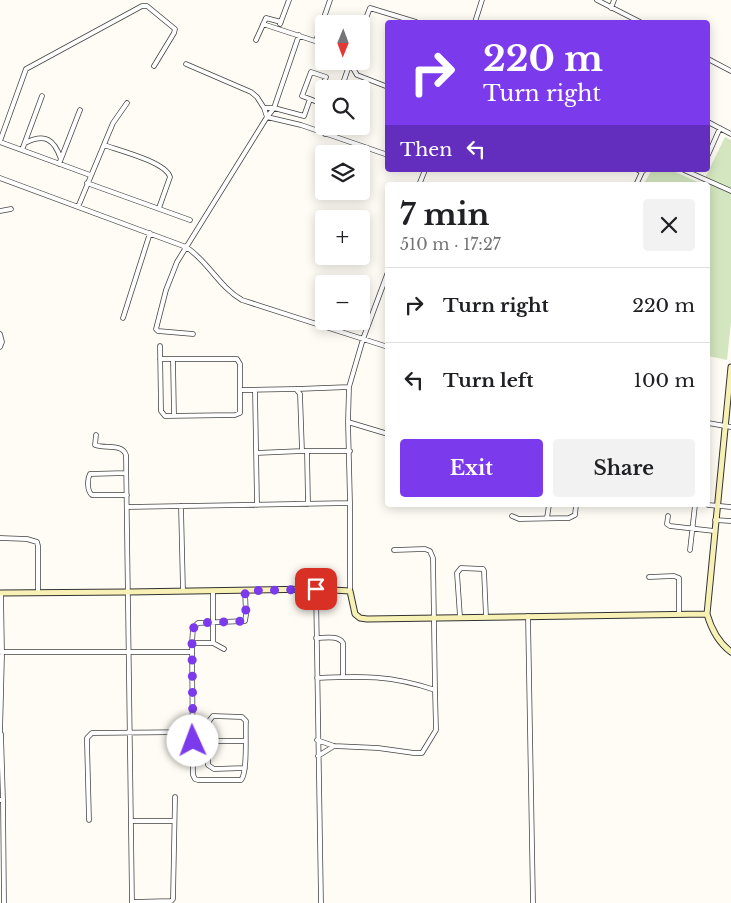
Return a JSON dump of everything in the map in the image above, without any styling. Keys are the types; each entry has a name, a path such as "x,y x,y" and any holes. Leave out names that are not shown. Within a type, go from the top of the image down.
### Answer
{"street":[{"path":"279,29 289,0"},
{"path":"325,15 330,0"},
{"path":"475,20 482,0"},
{"path":"597,0 633,20"},
{"path":"611,8 614,0"},
{"path":"90,175 0,142 26,69 142,6 147,6 175,28 174,33 154,66"},
{"path":"367,15 370,8 409,20"},
{"path":"256,40 268,17 281,22"},
{"path":"263,24 315,41"},
{"path":"193,334 158,331 156,326 170,276 186,247 274,108 298,35"},
{"path":"710,60 731,71"},
{"path":"186,64 251,92 264,108 267,117"},
{"path":"355,70 358,75 385,86"},
{"path":"311,72 326,77 317,102 310,99 302,96 311,72"},
{"path":"22,150 42,96"},
{"path":"301,125 310,99"},
{"path":"78,207 113,123 127,103"},
{"path":"264,108 274,108 304,116"},
{"path":"59,164 80,110"},
{"path":"267,117 315,130"},
{"path":"710,123 731,134"},
{"path":"710,150 720,128"},
{"path":"328,135 385,154"},
{"path":"25,143 36,138 48,140 57,147 61,158"},
{"path":"104,145 156,164 168,171 170,177 159,208"},
{"path":"689,172 731,191"},
{"path":"698,176 700,172"},
{"path":"0,178 186,247 196,255 226,289 242,300 385,346"},
{"path":"87,183 190,220"},
{"path":"0,211 10,209"},
{"path":"123,318 150,233"},
{"path":"385,280 363,339 349,387 350,591 354,614 360,618 707,614"},
{"path":"0,334 2,338 0,347"},
{"path":"160,346 160,359 161,411 165,416 239,415 241,409 240,364 237,359 160,359"},
{"path":"173,360 174,416"},
{"path":"731,367 707,614 710,624 724,647 731,652"},
{"path":"240,390 349,387"},
{"path":"296,389 300,394 302,451"},
{"path":"256,390 257,505"},
{"path":"348,422 385,433"},
{"path":"710,423 731,427"},
{"path":"96,435 95,445 121,448 125,451 130,652 132,902 171,901 173,899 174,797"},
{"path":"307,451 308,504"},
{"path":"256,453 350,451"},
{"path":"126,473 90,474 88,478 89,492 92,495 126,495"},
{"path":"127,507 350,503"},
{"path":"710,505 731,507"},
{"path":"180,506 183,591"},
{"path":"547,518 549,507"},
{"path":"512,516 519,519 547,518 560,520 571,518 575,514 576,507"},
{"path":"690,550 695,507"},
{"path":"668,516 668,525 714,531"},
{"path":"715,520 731,521"},
{"path":"0,538 27,539 37,542 38,593"},
{"path":"318,740 334,746 367,747 422,753 436,730 432,553 425,549 394,550"},
{"path":"460,617 457,573 461,568 483,569 486,617"},
{"path":"648,577 674,576 679,578 679,614"},
{"path":"4,903 2,864 1,592 316,589 350,591"},
{"path":"316,589 321,903"},
{"path":"213,591 213,643"},
{"path":"245,591 245,621 198,623 194,626 192,643 193,775 198,780 241,780 244,778 245,768 245,719 242,717 213,716 208,721 208,765 211,768 245,768"},
{"path":"528,616 533,903"},
{"path":"316,638 338,638 341,640 343,643 343,677"},
{"path":"192,643 213,643 224,649"},
{"path":"1,654 192,652"},
{"path":"317,678 366,676 391,678 435,690"},
{"path":"89,820 87,738 92,733 193,732"},
{"path":"193,741 245,741"},
{"path":"318,756 334,746"},
{"path":"131,821 174,821"}],"green space":[{"path":"725,137 731,140 731,322 727,360 710,356 710,182 703,182 708,172 710,172 710,168"},
{"path":"651,172 675,172 698,182 645,182"}],"route":[{"path":"193,741 192,643 194,626 198,623 245,621 245,591 316,589"}]}
